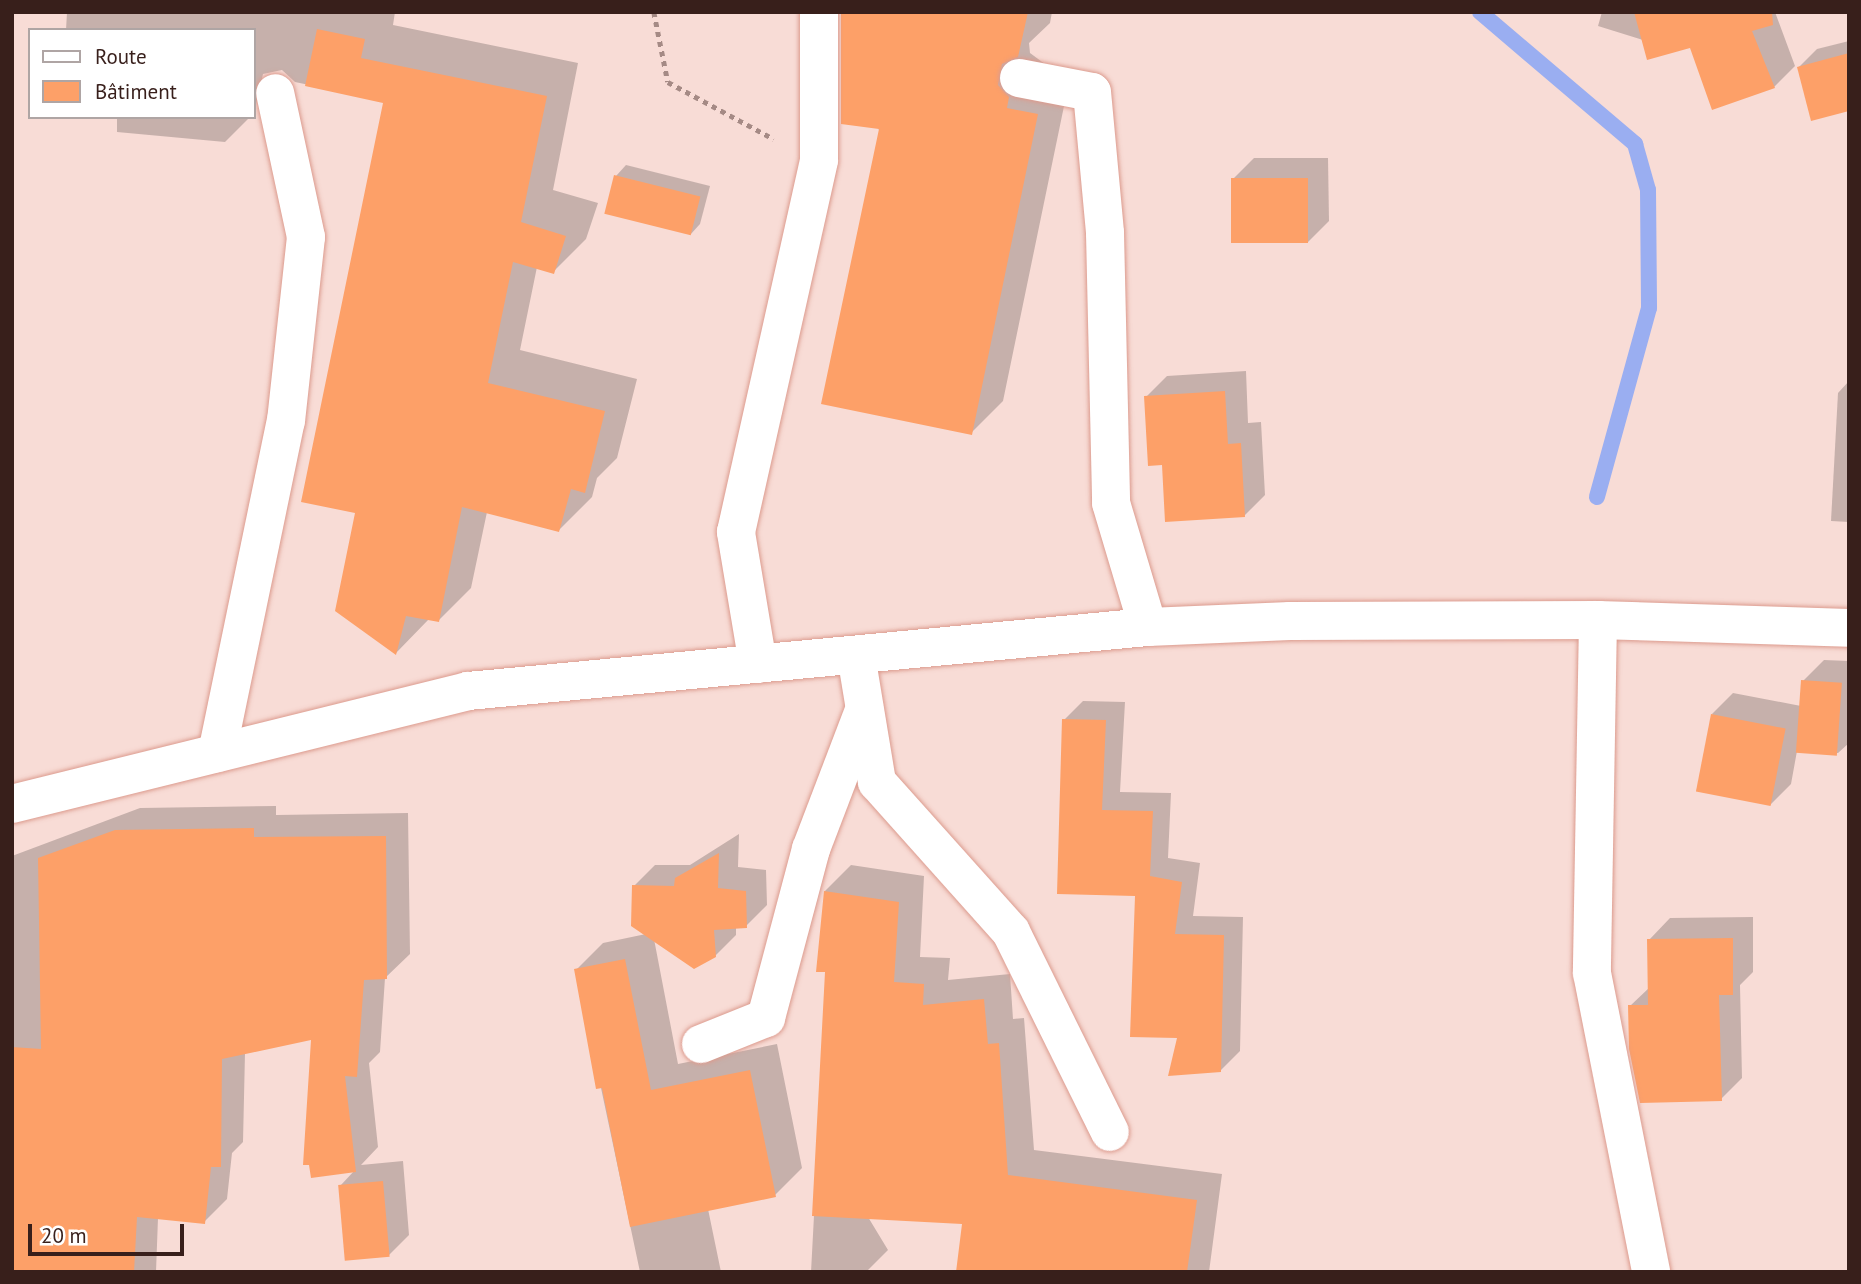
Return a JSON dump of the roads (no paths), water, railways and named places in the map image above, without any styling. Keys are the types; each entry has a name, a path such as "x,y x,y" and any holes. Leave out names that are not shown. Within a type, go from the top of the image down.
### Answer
{"main road":[{"path":"758,664 736,532 819,160 819,12"},
{"path":"1019,78 1092,92 1105,233 1111,503 1148,627"},
{"path":"217,753 286,421 306,237 275,93"},
{"path":"1598,620 1592,973 1651,1272"},
{"path":"12,804 468,691 1148,627 1290,621 1598,620 1849,628"},
{"path":"856,654 877,782 1011,932 1110,1132"},
{"path":"701,1044 766,1018 811,849 865,708"}],"waterway":[{"path":"1480,12 1635,144 1648,190 1649,308 1597,497"}]}
